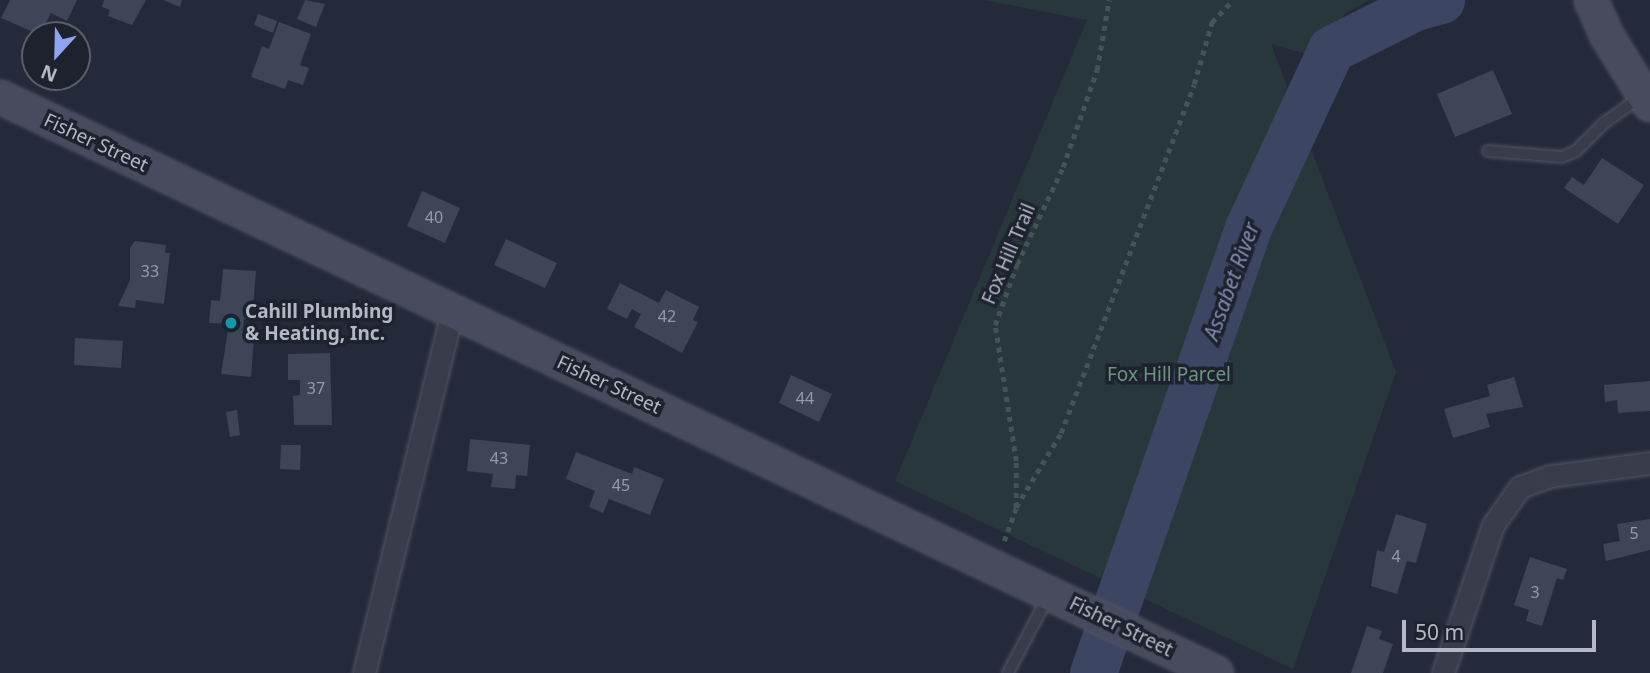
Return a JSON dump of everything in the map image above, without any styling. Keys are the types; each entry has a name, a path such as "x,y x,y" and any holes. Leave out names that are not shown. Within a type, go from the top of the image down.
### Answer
{"main road":[{"path":"1591,0 1640,90"},
{"name":"Fisher Street","path":"0,97 1217,673"}],"street":[{"path":"364,673 452,312"},
{"path":"1443,673 1493,525 1520,487 1550,476 1650,463"}],"lane":[{"path":"1488,151 1562,157 1576,151 1640,90"},
{"path":"1008,673 1051,593"}],"path":[{"name":"Fox Hill Trail","path":"995,566 1016,508 1016,461 995,325 1017,264 1063,167 1097,69 1109,0"},
{"path":"1016,508 1061,433 1194,83 1212,22 1233,0"}],"green space":[{"name":"Fox Hill Parcel","path":"984,0 1370,0 1345,13 1317,57 1271,44 1396,372 1293,669 895,481 1087,20"}],"building":[{"path":"10,0 77,0 67,21 51,13 47,21 21,21 21,27 1,18"},
{"path":"104,0 146,0 132,25 108,16 110,10 102,7"},
{"path":"163,0 182,0 180,7"},
{"path":"305,0 325,4 316,27 297,19"},
{"path":"258,14 277,21 273,33 254,25"},
{"path":"279,22 311,34 300,65 309,68 303,85 288,80 285,89 251,77 262,46 269,49"},
{"path":"1493,70 1512,114 1455,137 1437,94"},
{"path":"1602,158 1644,185 1618,224 1564,188 1572,177 1584,185"},
{"path":"422,191 460,208 445,243 407,226"},
{"path":"506,239 557,263 545,288 494,265"},
{"path":"135,241 166,245 165,253 170,253 164,304 136,300 135,308 118,306 130,280 130,248"},
{"name":"Cahill Plumbing & Heating, Inc.","path":"223,269 256,271 252,320 244,319 242,336 254,337 251,377 221,374 229,324 209,323 211,300 220,301"},
{"path":"620,283 659,303 666,290 699,307 693,320 698,322 682,353 634,327 641,314 632,309 627,319 607,309"},
{"path":"75,338 123,341 121,368 74,365"},
{"path":"330,353 332,425 294,425 293,396 300,395 300,380 288,380 288,354"},
{"path":"791,375 832,394 819,422 779,403"},
{"path":"1514,377 1523,407 1486,414 1490,427 1453,438 1444,409 1490,396 1487,385"},
{"path":"1650,381 1650,411 1618,413 1617,400 1605,402 1604,385"},
{"path":"237,410 240,435 230,437 226,412"},
{"path":"470,439 530,445 527,476 516,475 515,489 491,487 493,474 467,471"},
{"path":"281,445 301,445 300,470 280,469"},
{"path":"576,452 632,474 634,467 664,479 650,515 609,499 603,513 589,507 595,491 566,479"},
{"path":"1396,514 1427,524 1416,563 1407,561 1397,594 1371,586 1377,550 1384,552"},
{"path":"1650,519 1650,550 1606,561 1603,544 1620,541 1617,524"},
{"path":"1530,557 1567,569 1563,580 1557,578 1542,626 1526,621 1529,610 1514,605"},
{"path":"1367,626 1382,631 1379,639 1393,644 1383,673 1351,673"}],"waterway":[{"name":"Assabet River","path":"1093,673 1248,228 1331,49 1415,7 1441,0"}],"place":[{"name":"Cahill Plumbing & Heating, Inc.","path":"231,323"}]}
